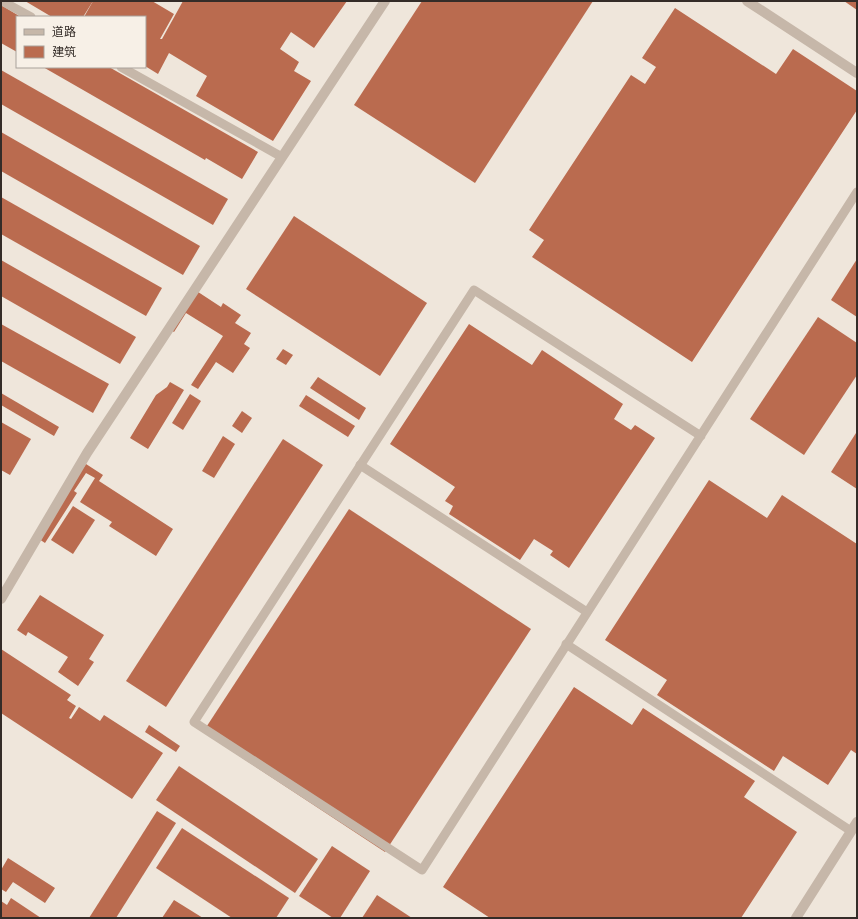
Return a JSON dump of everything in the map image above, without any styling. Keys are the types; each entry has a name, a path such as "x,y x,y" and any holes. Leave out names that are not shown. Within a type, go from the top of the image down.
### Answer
{"street":[{"path":"1,599 88,453 385,1"},
{"path":"746,1 857,73"},
{"path":"796,918 854,827"}],"lane":[{"path":"2,1 29,16"},
{"path":"123,68 282,157"},
{"path":"701,436 474,290 194,722 422,870 566,644 701,436 857,192"},
{"path":"360,465 587,612"},
{"path":"566,644 854,827"}],"building":[{"path":"25,1 93,1 84,16 50,16"},
{"path":"93,1 152,1 174,14 160,39 162,39 183,1 347,1 314,48 291,32 280,49 299,62 294,71 311,81 273,141 196,96 207,76 169,53 158,74 146,67 146,16 85,16"},
{"path":"422,1 593,1 475,183 354,105"},
{"path":"844,1 857,1 857,10"},
{"path":"1,5 19,16 16,16 16,51 1,43"},
{"path":"675,8 776,74 793,49 857,91 857,110 692,362 532,257 544,240 529,230 631,75 645,84 656,67 642,58"},
{"path":"45,68 111,68 258,152 242,179 206,158 205,160"},
{"path":"1,70 228,199 213,225 1,104"},
{"path":"1,132 200,246 183,275 1,171"},
{"path":"1,197 162,288 146,316 1,234"},
{"path":"294,216 427,303 380,376 246,289"},
{"path":"857,259 857,317 831,300"},
{"path":"1,260 136,337 120,364 1,296"},
{"path":"192,288 221,307 223,303 241,315 235,323 251,333 244,344 250,348 233,373 216,362 198,389 191,385 223,336 186,313 174,332 167,327"},
{"path":"818,317 857,343 857,375 804,455 750,419"},
{"path":"1,324 109,384 93,413 1,361"},
{"path":"469,324 532,365 542,350 623,404 614,419 631,430 635,425 655,438 569,568 550,555 553,551 534,539 520,560 449,514 453,506 445,501 455,487 390,444"},
{"path":"283,349 293,355 286,365 276,359"},
{"path":"318,377 366,408 359,420 310,388"},
{"path":"170,382 184,390 148,449 130,438 156,395 167,387"},
{"path":"1,393 59,427 54,436 1,405"},
{"path":"190,394 201,401 183,430 172,423"},
{"path":"306,395 355,426 348,437 299,406"},
{"path":"242,411 252,418 242,433 232,426"},
{"path":"1,422 31,439 10,475 1,470"},
{"path":"857,433 857,489 831,472"},
{"path":"223,436 235,444 214,478 202,471"},
{"path":"283,439 323,465 166,707 126,681"},
{"path":"86,464 103,475 99,481 173,529 156,556 109,526 112,522 80,502 95,478 86,473 74,491 77,493 45,543 36,537"},
{"path":"709,480 767,518 782,495 857,544 857,754 851,750 828,785 783,756 774,771 657,695 667,680 605,640"},
{"path":"73,506 95,520 73,554 51,540"},
{"path":"349,509 531,629 385,852 203,732"},
{"path":"40,595 104,635 89,659 94,662 78,686 58,672 68,657 28,632 26,636 17,630"},
{"path":"1,649 71,695 67,700 76,706 69,718 71,719 79,707 100,721 104,715 163,753 132,799 1,713"},
{"path":"574,687 632,725 643,708 755,781 744,797 797,832 741,918 490,918 443,887"},
{"path":"149,725 180,746 176,752 145,732"},
{"path":"179,766 318,859 295,893 156,800"},
{"path":"157,811 176,823 116,918 89,918"},
{"path":"182,828 289,898 276,918 232,918 156,868"},
{"path":"332,846 370,871 340,918 333,918 299,896"},
{"path":"8,858 55,888 45,903 13,882 6,892 1,889 1,870"},
{"path":"377,895 412,918 362,918"},
{"path":"11,898 41,918 1,918 1,901 7,905"},
{"path":"174,900 203,918 162,918"}]}
